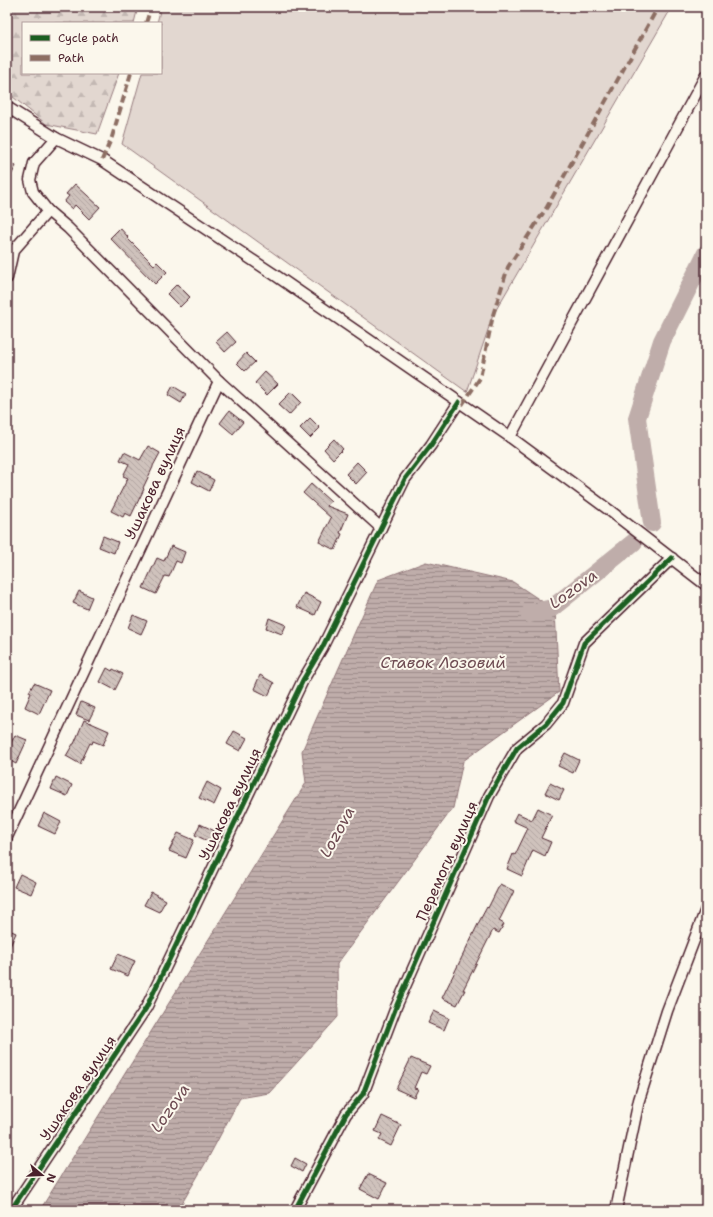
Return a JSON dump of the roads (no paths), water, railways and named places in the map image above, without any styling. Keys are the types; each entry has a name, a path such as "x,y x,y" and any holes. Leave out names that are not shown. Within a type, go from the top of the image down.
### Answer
{"street":[{"path":"510,437 706,75"},
{"path":"7,107 56,138 102,160 275,275 510,437 609,510 706,585"},
{"path":"56,138 34,163 30,180 32,192 48,211 68,228 219,381 381,528"},
{"path":"7,278 10,249 48,211"},
{"name":"Ушакова вулиця","path":"7,837 219,381"},
{"name":"Ушакова вулиця","path":"10,1210 146,1008 303,680 322,648 405,479 431,445 459,402"},
{"name":"Перемоги вулиця","path":"295,1210 346,1114 363,1094 396,1007 489,796 517,748 546,724 563,703 584,643 672,558"},
{"path":"616,1210 639,1100 667,1011 706,909"}],"water":[{"name":"Ставок Лозовий","path":"426,562 513,582 555,610 559,692 463,761 453,808 337,964 338,1017 269,1093 240,1098 206,1162 178,1210 40,1210 306,783 302,751 378,580"}],"waterway":[{"name":"Lozova","path":"652,523 637,418 662,341 706,253"},
{"name":"Lozova","path":"529,614 552,608 634,542"}]}
